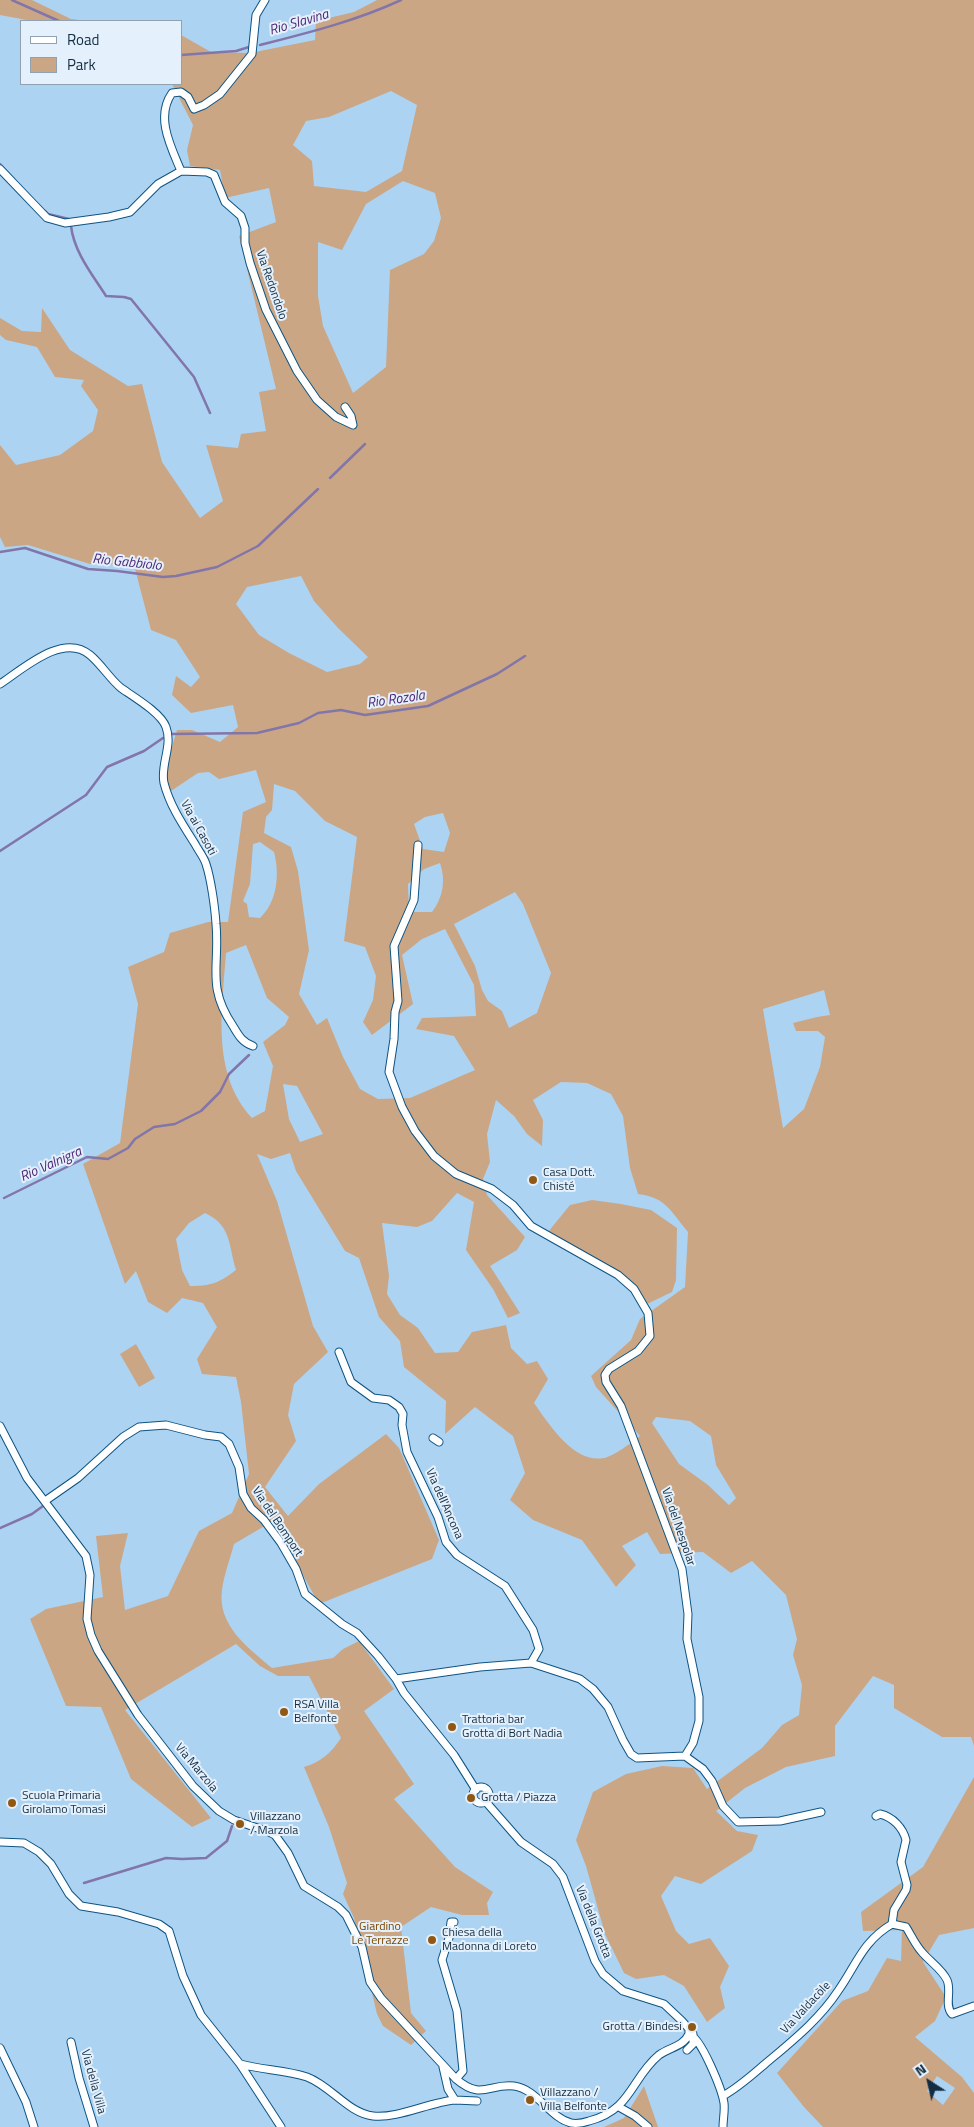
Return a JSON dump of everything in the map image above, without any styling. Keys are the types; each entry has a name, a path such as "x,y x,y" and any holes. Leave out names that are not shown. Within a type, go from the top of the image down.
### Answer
{"street":[{"path":"0,169 47,218 65,223 76,223 130,212 158,184 182,171 164,124 166,102 172,93 182,92 188,97 194,109 204,105 220,94 252,54 256,15 265,0"},
{"name":"Via Redondolo","path":"182,171 207,172 214,175 225,202 240,216 246,228 246,243 250,263 266,310 297,371 317,400 336,417 353,425 351,416 345,407"},
{"name":"Via ai Casoti","path":"0,684 46,654 67,646 88,652 101,664 114,683 157,715 166,726 169,739 164,781 173,807 206,863 216,924 214,971 218,999 243,1042 253,1046"},
{"name":"Via del Nespolar","path":"418,845 414,900 394,946 398,1001 395,1012 394,1039 389,1072 402,1107 415,1131 434,1156 456,1174 492,1189 512,1205 531,1226 618,1275 634,1290 648,1313 650,1336 638,1351 609,1369 605,1375 606,1382 621,1406 682,1569 688,1614 687,1639 700,1697 699,1720 693,1743 685,1756"},
{"name":"Via dell'Ancona","path":"339,1352 351,1382 373,1398 389,1400 403,1414 402,1424 407,1452 438,1517 446,1542 457,1555 505,1586 533,1630 539,1649 531,1663"},
{"name":"Via del Bomport","path":"45,1502 78,1478 123,1437 139,1427 166,1425 222,1437 229,1444 239,1467 242,1494 282,1543 296,1569 305,1594 342,1624 357,1633 396,1679 404,1694 454,1755 476,1790"},
{"name":"Via Marzola","path":"0,1426 19,1466 86,1556 90,1576 87,1619 91,1635 98,1651 138,1715 193,1786 213,1805 234,1820 270,1832 275,1836 288,1853 304,1886 312,1893 338,1907 346,1915 362,1947 370,1982 381,1998 456,2080 476,2090 513,2086 523,2089 562,2119 570,2123 580,2123 598,2119 619,2107 652,2063 660,2055 676,2048 691,2034"},
{"path":"396,1679 480,1667 531,1663 580,1680 593,1689 608,1706 631,1754 637,1758 685,1756 703,1769 712,1781 723,1806 738,1822 780,1821 821,1812"},
{"path":"483,1788 488,1791 489,1797 486,1802 480,1803 475,1800 474,1794 476,1790 483,1788"},
{"name":"Via della Grotta","path":"486,1802 521,1842 553,1864 563,1877 591,1953 603,1974 623,1991 664,2004 682,2021 702,2046 723,2096"},
{"path":"876,1816 880,1814 889,1816 900,1827 906,1840 901,1862 907,1885 894,1910 892,1924 906,1927 920,1950 946,1978 950,1989 948,2006 950,2012 952,2014 974,2006"},
{"path":"0,1842 24,1843 39,1852 51,1864 69,1894 81,1906 118,1912 160,1924 169,1931 183,1976 202,2015 240,2064 281,2127"},
{"path":"454,1922 451,1922 449,1938 442,1960 457,2010 464,2071 456,2080"},
{"name":"Via Valdacòle","path":"723,2096 747,2081 801,2033 838,1992 865,1947 877,1934 892,1924"},
{"path":"687,2050 693,2044 691,2034"},
{"name":"Via della Villa","path":"71,2042 79,2078 94,2127"},
{"path":"0,2048 26,2102 34,2127"},
{"path":"240,2064 308,2078 328,2088 362,2113 371,2116 388,2115 444,2101 477,2101"},
{"path":"443,2067 448,2089 455,2100"},
{"path":"723,2096 725,2111 723,2127"},
{"path":"619,2107 648,2127"}],"green space":[{"path":"0,0 32,0 71,19 79,20 27,20 0,15"},
{"name":"Giardino Le Terrazze","path":"377,0 974,0 974,1746 971,1737 942,1737 894,1708 894,1685 873,1676 835,1726 835,1756 786,1767 745,1788 716,1811 737,1831 758,1835 752,1851 701,1884 675,1876 661,1896 676,1931 689,1944 710,1938 729,1966 720,1987 725,2008 707,2022 684,1986 664,1975 636,1979 624,1973 605,1934 586,1866 576,1840 593,1792 626,1774 662,1766 693,1768 707,1789 762,1748 782,1725 799,1715 802,1685 793,1655 797,1639 786,1595 752,1561 731,1573 703,1552 660,1554 647,1532 622,1546 636,1565 616,1587 582,1540 533,1520 510,1500 525,1473 513,1436 475,1407 445,1434 446,1401 404,1367 400,1341 379,1317 359,1258 345,1251 296,1171 290,1153 271,1159 257,1154 277,1201 313,1326 328,1352 294,1384 288,1415 296,1441 265,1487 288,1516 319,1484 386,1434 399,1448 439,1540 432,1559 319,1604 273,1521 234,1544 223,1584 222,1603 224,1614 236,1635 272,1668 333,1658 343,1649 359,1641 394,1689 364,1711 414,1784 394,1799 455,1867 493,1892 487,1903 489,1915 462,1915 431,1907 401,1927 411,2013 426,2031 411,2045 383,2026 377,2014 354,1918 343,1894 347,1883 329,1827 304,1767 325,1756 341,1738 309,1676 278,1676 260,1666 236,1644 125,1710 211,1818 192,1827 131,1779 101,1707 66,1706 30,1619 46,1609 103,1597 96,1536 128,1533 120,1566 125,1610 168,1596 199,1531 232,1513 249,1474 241,1402 236,1377 202,1374 197,1359 217,1327 203,1303 182,1298 167,1313 148,1302 136,1271 125,1284 83,1164 120,1143 138,1004 128,967 164,952 170,933 208,922 228,922 243,812 266,802 256,770 219,779 209,772 198,773 168,793 162,780 177,730 192,730 220,742 238,727 233,705 191,713 172,695 176,676 191,687 200,677 176,640 151,630 134,565 90,564 28,545 5,547 0,537 0,445 16,465 60,455 93,431 98,410 81,386 84,380 55,377 37,347 6,340 0,335 0,318 22,331 41,332 42,308 70,350 128,386 142,384 162,462 200,518 223,501 206,445 238,448 241,434 266,431 259,392 276,389 239,236 276,222 269,188 225,198 220,170 190,166 187,150 193,125 173,85 182,85 182,36 211,52 250,53 315,40 316,21 354,12","holes":["391,91 417,105 402,171 366,192 314,186 312,161 293,145 306,121 329,117","403,181 435,193 441,218 434,241 424,254 390,270 386,367 353,393 323,326 318,296 318,242 342,250 366,204","301,576 314,601 368,657 360,664 327,672 259,635 236,604 247,587","274,784 295,791 325,821 357,837 344,941 365,947 376,976 373,1000 363,1022 372,1035 413,1004 402,955 422,939 445,929 474,985 476,1016 422,1018 416,1029 454,1036 475,1070 410,1098 378,1099 360,1089 343,1057 327,1018 317,1025 299,994 309,950 298,871 291,847 264,833 266,817 272,810","443,813 450,833 444,852 423,849 414,824 425,817","260,842 274,852 277,870 276,888 266,912 260,918 249,917 247,904 243,901 250,884 253,844","440,863 443,876 442,889 439,901 432,912 409,912 408,884 424,869","515,892 523,904 551,973 537,1013 509,1028 502,1011 488,1001 482,990 475,966 454,924","246,945 267,998 289,1017 285,1025 263,1042 273,1066 265,1111 252,1118 239,1100 230,1081 225,1061 222,1040 222,1018 226,953","824,990 830,1015 793,1023 796,1031 818,1031 825,1037 820,1067 804,1109 783,1128 763,1009","561,1082 587,1083 611,1094 623,1116 630,1168 638,1194 655,1198 662,1202 688,1232 685,1287 640,1319 631,1340 591,1376 596,1387 640,1436 617,1452 604,1458 593,1458 573,1449 563,1441 547,1421 534,1403 548,1379 537,1361 527,1364 511,1348 506,1325 472,1332 458,1352 435,1353 418,1328 400,1315 387,1294 389,1276 382,1223 417,1227 432,1221 457,1193 474,1202 466,1250 493,1289 508,1318 520,1313 490,1266 517,1250 525,1237 487,1195 483,1179 490,1162 487,1134 496,1100 514,1116 527,1134 542,1146 543,1120 533,1100","283,1084 297,1086 323,1134 300,1142 289,1119","205,1213 214,1218 225,1230 236,1270 214,1283 190,1286 182,1270 176,1239 189,1223","656,1417 690,1421 711,1436 716,1465 736,1498 729,1505 708,1485 679,1464 652,1423"]},
{"path":"592,1200 651,1210 677,1228 676,1280 672,1292 647,1304 635,1286 548,1232 570,1205"},
{"path":"136,1344 155,1378 139,1387 120,1354"},
{"path":"974,1777 974,1928 939,1935 923,1962 946,1997 935,2021 915,2037 962,2077 974,2093 974,2127 823,2127 777,2073 842,2001 868,1991 887,1958 901,1961 902,1930 863,1931 861,1912 923,1867","holes":["937,2076 955,2088 943,2105 927,2091"]},
{"path":"644,2086 658,2127 604,2127 624,2118"}],"waterway":[{"name":"Rio Slavina","path":"12,0 57,20"},
{"name":"Rio Slavina","path":"260,45 349,20 401,0"},
{"name":"Rio Slavina","path":"182,55 236,51 249,47"},
{"path":"0,164 15,180"},
{"path":"45,211 48,214 69,219"},
{"path":"71,226 80,254 106,296 131,299 194,377 210,413"},
{"name":"Rio Gabbiolo","path":"330,478 365,444"},
{"name":"Rio Gabbiolo","path":"0,552 25,548 88,569 163,577 176,576 217,567 258,546 318,489"},
{"name":"Rio Rozola","path":"171,734 257,733 299,723 318,713 341,710 365,715 428,706 497,674 525,656"},
{"name":"Rio Rozola","path":"0,851 86,795 107,767 144,751 163,738"},
{"name":"Rio Valnigra","path":"4,1198 87,1157 108,1159 128,1148 135,1139 154,1127 175,1124 201,1111 220,1092 229,1074 249,1055"},
{"path":"0,1528 32,1514 43,1506"},
{"path":"84,1883 166,1858 206,1858 227,1841 232,1826"}],"place":[{"name":"Casa Dott. Chisté","path":"533,1180"},
{"name":"RSA Villa Belfonte","path":"284,1712"},
{"name":"Trattoria bar Grotta di Bort Nadia","path":"452,1727"},
{"name":"Grotta / Piazza","path":"471,1798"},
{"name":"Scuola Primaria Girolamo Tomasi","path":"12,1803"},
{"name":"Villazzano / Marzola","path":"240,1824"},
{"name":"Chiesa della Madonna di Loreto","path":"432,1940"},
{"name":"Grotta / Bindesi","path":"692,2027"},
{"name":"Villazzano / Villa Belfonte","path":"530,2100"}]}
